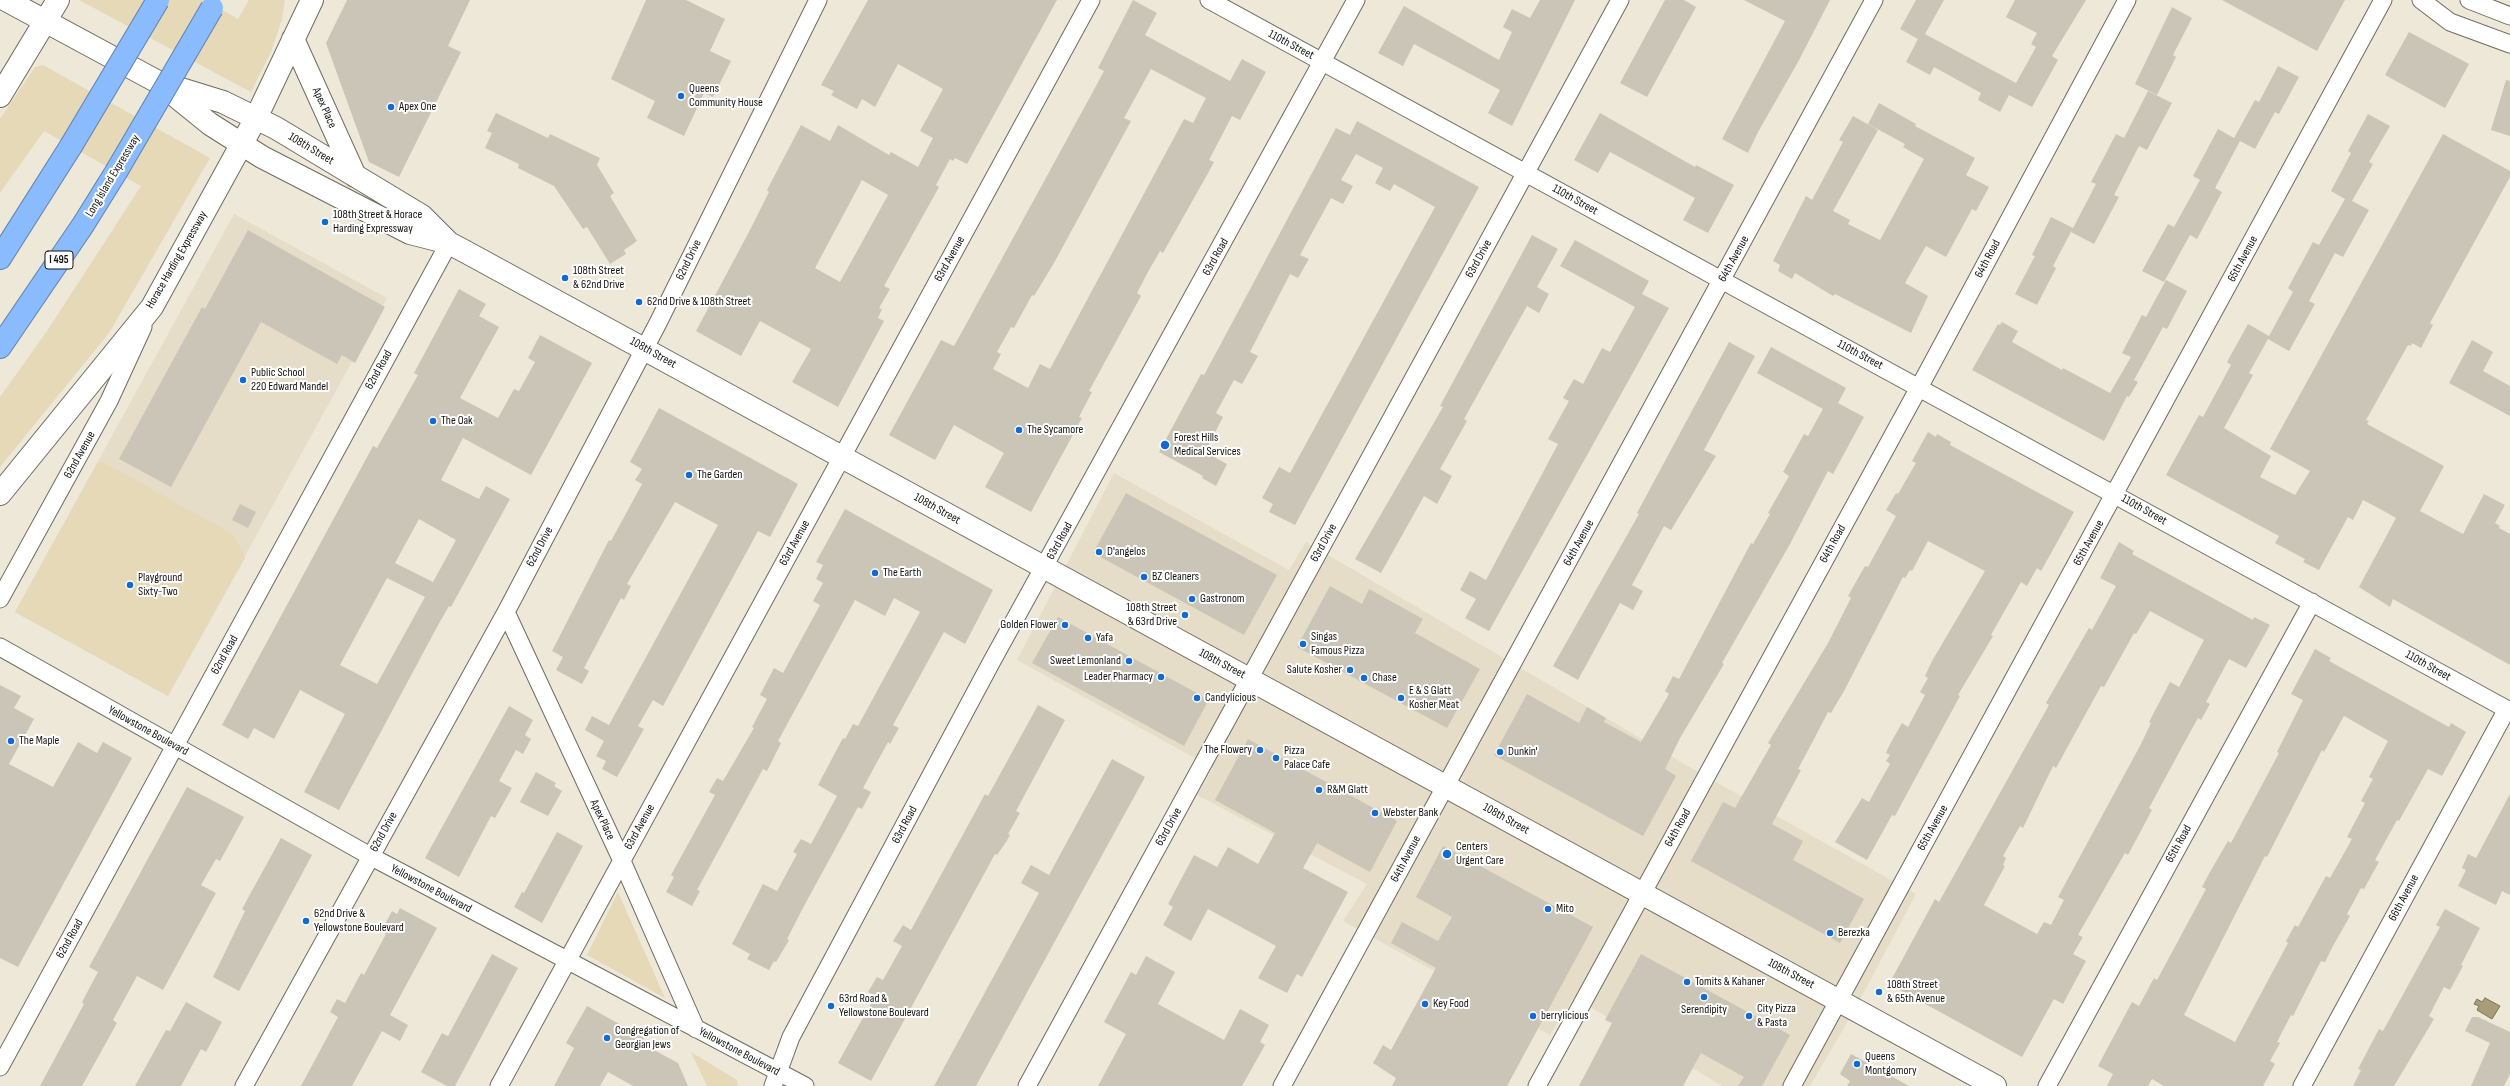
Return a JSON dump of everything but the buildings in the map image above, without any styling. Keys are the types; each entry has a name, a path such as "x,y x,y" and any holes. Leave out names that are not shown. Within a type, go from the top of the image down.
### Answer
{"highway":[{"path":"1,257 72,146 158,0"},
{"name":"Long Island Expressway","path":"0,347 75,237 116,172 214,4"}],"main road":[{"name":"108th Street","path":"6,0 158,82 210,124 242,144 410,233 449,243 1995,1086"},
{"path":"0,96 58,0"},
{"path":"293,39 303,0"},
{"name":"Horace Harding Expressway","path":"0,494 152,306 256,118 312,0"},
{"name":"Apex Place","path":"293,39 355,176"},
{"name":"108th Street","path":"158,82 223,102 256,118 422,216 449,243"}],"street":[{"name":"62nd Drive","path":"244,1086 506,612 644,348 818,0"},
{"name":"63rd Avenue","path":"499,1086 1091,0"},
{"name":"110th Street","path":"1209,0 2508,710"},
{"name":"63rd Road","path":"776,1079 791,1037 992,661 1045,568 1356,0"},
{"name":"63rd Drive","path":"1027,1086 1620,0"},
{"name":"64th Avenue","path":"1282,1086 1874,0"},
{"name":"64th Road","path":"1537,1086 1919,387 2127,0"},
{"name":"65th Avenue","path":"1792,1086 2383,0"},
{"path":"2421,0 2450,22 2510,44"},
{"path":"2469,0 2510,16"},
{"name":"62nd Road","path":"0,1067 449,243"},
{"name":"62nd Avenue","path":"0,599 109,401 152,306"},
{"name":"65th Road","path":"2047,1086 2312,602"},
{"name":"Apex Place","path":"506,612 622,861 696,1029"},
{"name":"Yellowstone Boulevard","path":"0,648 370,856 566,962 696,1029 776,1079 805,1086"},
{"name":"66th Avenue","path":"2302,1086 2508,710"}],"shaded area":[{"path":"79,0 205,0 238,19 249,0 285,0 282,19 271,52 251,92"},
{"path":"43,65 210,158 109,333 0,467 0,397 47,331 141,186 44,131 0,193 0,119 35,67"},
{"name":"Public School 220 Edward Mandel","path":"234,214 387,298 168,696 15,612"},
{"name":"Playground Sixty-Two","path":"98,462 105,463 234,535 245,558 168,696 15,612"},
{"path":"1114,473 1289,570 1306,542 1698,772 1916,894 1855,1009 1810,1086 1722,1086 1574,997 1550,1035 1343,921 1367,884 1197,795 1213,768 1017,660"},
{"path":"618,892 665,998 587,955"},
{"path":"2485,998 2500,1006 2492,1019 2477,1010 2479,1006 2474,1004 2477,999 2482,1002"},
{"path":"691,1052 737,1080 738,1086 707,1086"}],"place":[{"name":"Queens Community House","path":"681,96"},
{"name":"Apex One","path":"391,107"},
{"name":"108th Street & Horace Harding Expressway","path":"325,222"},
{"name":"108th Street & 62nd Drive","path":"565,278"},
{"name":"62nd Drive & 108th Street","path":"639,302"},
{"name":"Public School 220 Edward Mandel","path":"243,380"},
{"name":"The Oak","path":"433,421"},
{"name":"The Sycamore","path":"1019,430"},
{"name":"Forest Hills Medical Services","path":"1165,445"},
{"name":"The Garden","path":"689,475"},
{"name":"D'angelos","path":"1099,552"},
{"name":"The Earth","path":"875,573"},
{"name":"BZ Cleaners","path":"1144,577"},
{"name":"Playground Sixty-Two","path":"130,585"},
{"name":"Gastronom","path":"1192,599"},
{"name":"108th Street & 63rd Drive","path":"1185,615"},
{"name":"Golden Flower","path":"1065,625"},
{"name":"Yafa","path":"1088,638"},
{"name":"Singas Famous Pizza","path":"1303,644"},
{"name":"Sweet Lemonland","path":"1129,661"},
{"name":"Salute Kosher","path":"1350,670"},
{"name":"Leader Pharmacy","path":"1161,677"},
{"name":"Chase","path":"1364,678"},
{"name":"Candylicious","path":"1197,698"},
{"name":"E & S Glatt Kosher Meat","path":"1401,698"},
{"name":"The Maple","path":"11,741"},
{"name":"The Flowery","path":"1260,750"},
{"name":"Dunkin'","path":"1500,752"},
{"name":"Pizza Palace Cafe","path":"1276,758"},
{"name":"R&M Glatt","path":"1319,790"},
{"name":"Webster Bank","path":"1375,813"},
{"name":"Centers Urgent Care","path":"1447,854"},
{"name":"Mito","path":"1548,909"},
{"name":"62nd Drive & Yellowstone Boulevard","path":"306,921"},
{"name":"Berezka","path":"1830,933"},
{"name":"Tomits & Kahaner","path":"1687,982"},
{"name":"108th Street & 65th Avenue","path":"1879,992"},
{"name":"Serendipity","path":"1704,997"},
{"name":"Key Food","path":"1425,1004"},
{"name":"63rd Road & Yellowstone Boulevard","path":"831,1006"},
{"name":"berrylicious","path":"1533,1016"},
{"name":"City Pizza & Pasta","path":"1749,1016"},
{"name":"Congregation of Georgian Jews","path":"607,1038"},
{"name":"Queens Montgomory","path":"1857,1064"}]}
